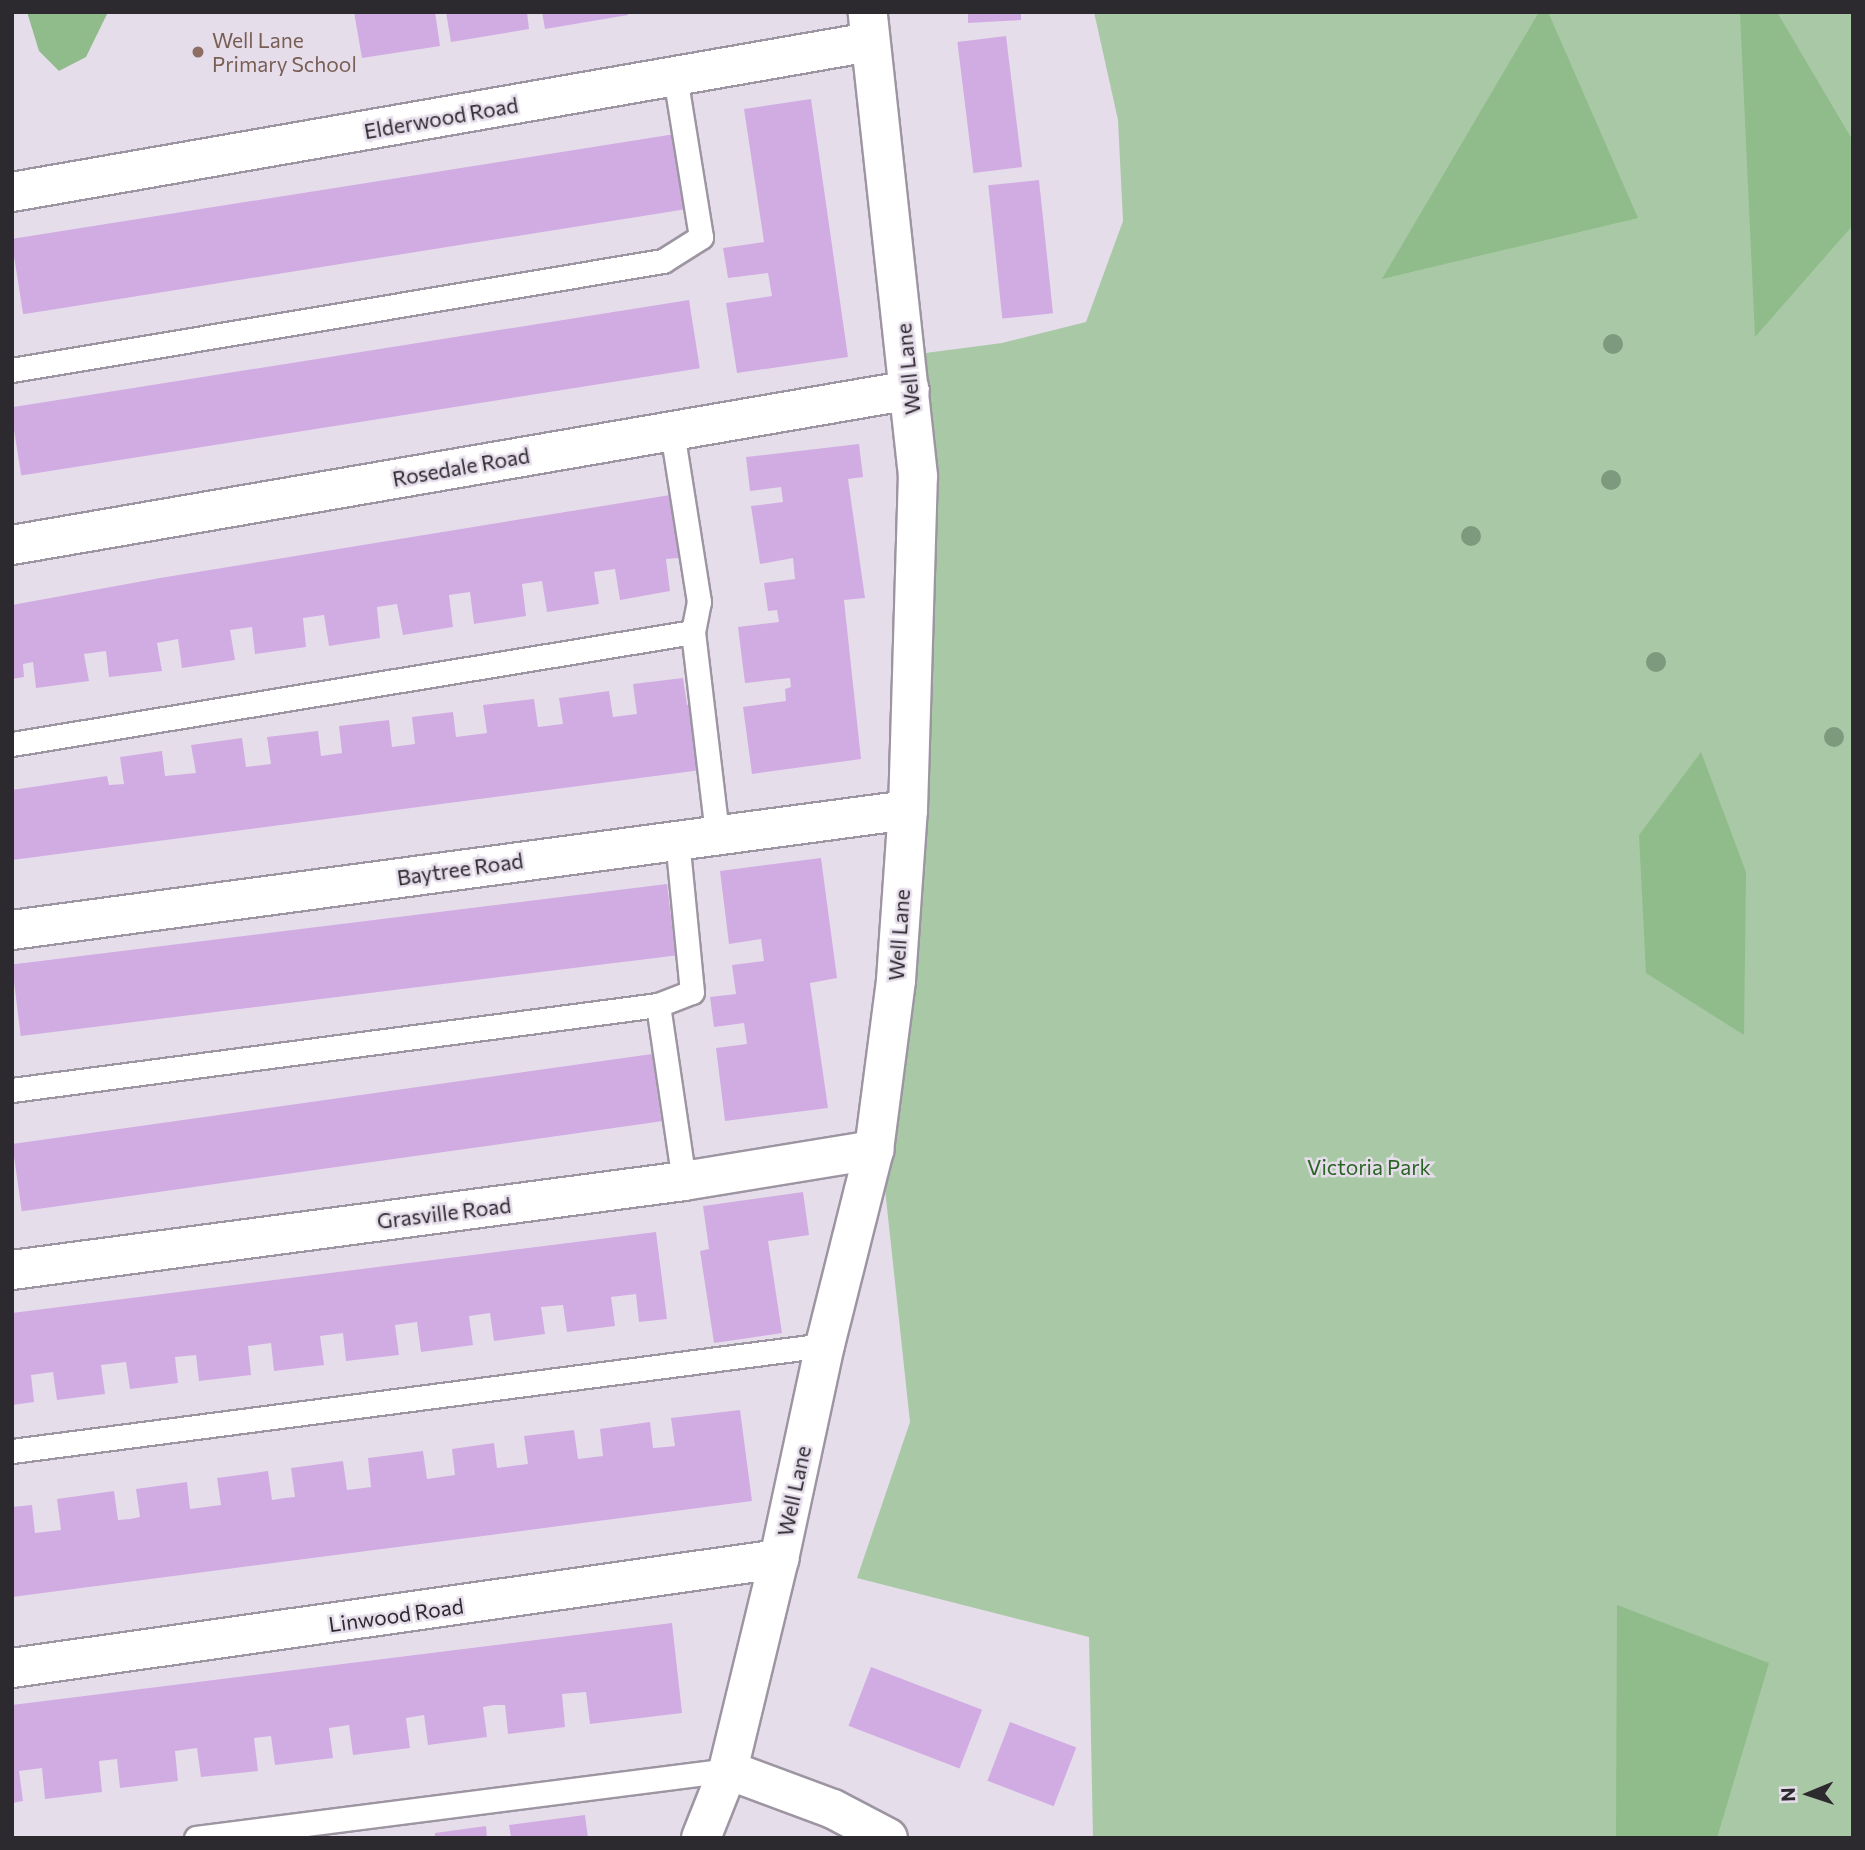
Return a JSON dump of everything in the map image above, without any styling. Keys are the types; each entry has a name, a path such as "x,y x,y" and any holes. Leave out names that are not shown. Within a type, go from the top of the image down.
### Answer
{"street":[{"name":"Elderwood Road","path":"12,192 674,77 869,27"},
{"name":"Well Lane","path":"701,1838 728,1770 779,1559 825,1345 874,1150 896,980 908,810 918,476 869,27"},
{"name":"Rosedale Road","path":"12,545 910,390"},
{"name":"Baytree Road","path":"12,930 908,810"},
{"name":"Grasville Road","path":"12,1270 684,1181 874,1150"},
{"name":"Linwood Road","path":"12,1668 779,1559"},
{"path":"728,1770 833,1809 888,1838"}],"lane":[{"path":"12,370 663,261 701,237 674,77"},
{"path":"672,431 699,602 693,632 717,834"},
{"path":"12,744 693,632"},
{"path":"12,1090 658,1005 692,992 677,840"},
{"path":"658,1005 684,1181"},
{"path":"12,1451 825,1345"},
{"path":"196,1838 728,1770"}],"green space":[{"path":"27,12 108,12 86,57 59,71 39,51"},
{"name":"Victoria Park","path":"1094,12 1853,12 1853,1838 1093,1838 1089,1637 857,1578 910,1422 882,1161 918,354 1002,343 1086,322 1123,221 1118,120"},
{"path":"1539,12 1548,12 1638,218 1382,279"},
{"path":"1740,12 1777,12 1853,141 1853,225 1755,337"},
{"path":"1701,752 1746,872 1744,1035 1646,973 1639,835"},
{"path":"1617,1605 1769,1663 1717,1838 1616,1838"}],"building":[{"path":"354,12 435,12 440,46 362,58"},
{"path":"446,12 527,12 529,29 451,42"},
{"path":"542,12 628,12 628,15 545,29"},
{"path":"968,12 1021,12 1021,20 968,23"},
{"path":"1006,36 1022,167 973,173 957,42"},
{"path":"811,99 848,357 737,373 726,303 772,296 768,273 728,278 723,248 764,242 744,109"},
{"path":"675,134 687,209 23,314 12,239"},
{"path":"1039,180 1053,313 1002,319 988,185"},
{"path":"689,300 700,368 21,476 12,407"},
{"path":"859,444 863,477 848,479 865,598 844,600 861,759 752,774 743,707 786,701 785,689 791,687 790,678 745,683 738,627 779,622 777,610 768,611 764,583 795,579 793,558 760,564 751,506 783,502 781,487 750,491 746,457"},
{"path":"670,495 679,558 666,559 670,591 620,600 615,569 594,572 599,604 547,612 542,581 522,584 526,616 474,624 470,592 449,595 453,627 403,635 397,604 377,607 380,638 329,646 324,615 303,618 306,647 255,654 252,627 230,630 235,660 182,668 178,639 157,643 162,671 109,677 106,651 84,654 89,681 36,688 33,662 23,664 24,677 12,679 12,605 160,578"},
{"path":"683,678 687,705 693,704 701,770 12,860 12,790 107,776 109,785 124,784 120,757 162,751 165,776 196,773 191,745 242,738 246,767 271,764 267,737 318,731 321,756 342,753 339,726 389,720 392,747 415,744 412,717 453,712 456,737 487,733 483,705 534,699 538,727 563,724 559,698 609,691 613,717 637,714 633,684"},
{"path":"821,858 837,978 810,983 828,1108 725,1121 716,1048 747,1044 744,1023 714,1027 710,997 736,994 732,965 764,961 761,939 729,944 720,871"},
{"path":"667,884 676,955 21,1036 12,964"},
{"path":"652,1054 661,1121 22,1211 12,1144"},
{"path":"803,1192 809,1235 768,1241 782,1333 714,1343 700,1251 709,1249 703,1206"},
{"path":"656,1232 667,1319 639,1322 636,1294 611,1297 615,1326 567,1332 563,1305 541,1307 545,1334 494,1341 490,1313 469,1316 473,1345 421,1352 417,1322 395,1325 399,1355 346,1361 343,1333 320,1336 324,1365 274,1371 271,1343 248,1346 251,1375 199,1381 196,1355 175,1357 178,1383 130,1389 126,1362 101,1365 105,1394 57,1400 53,1372 31,1375 34,1402 12,1405 12,1313"},
{"path":"740,1410 752,1501 12,1597 12,1507 32,1505 35,1533 61,1530 57,1499 114,1491 118,1520 130,1519 140,1517 136,1489 187,1482 190,1509 221,1505 217,1478 268,1471 272,1500 295,1497 291,1468 343,1461 347,1490 371,1487 368,1458 423,1451 427,1479 455,1475 452,1449 494,1443 497,1468 528,1464 524,1436 574,1430 578,1459 603,1456 600,1429 650,1422 653,1448 675,1446 671,1418"},
{"path":"672,1623 682,1713 590,1724 586,1692 562,1694 565,1727 508,1734 505,1705 494,1705 483,1707 487,1737 428,1745 424,1715 406,1718 410,1748 353,1755 349,1725 329,1728 333,1758 275,1765 271,1736 254,1738 258,1771 201,1777 197,1748 175,1751 178,1781 120,1788 117,1759 99,1761 102,1792 45,1799 42,1768 19,1771 23,1801 12,1803 12,1705"},
{"path":"871,1667 982,1710 960,1768 848,1726"},
{"path":"1010,1722 1076,1747 1054,1806 987,1781"},
{"path":"585,1815 588,1838 511,1838 509,1825"},
{"path":"486,1826 487,1838 435,1838 435,1833"}],"place":[{"name":"Well Lane Primary School","path":"198,52"}]}
